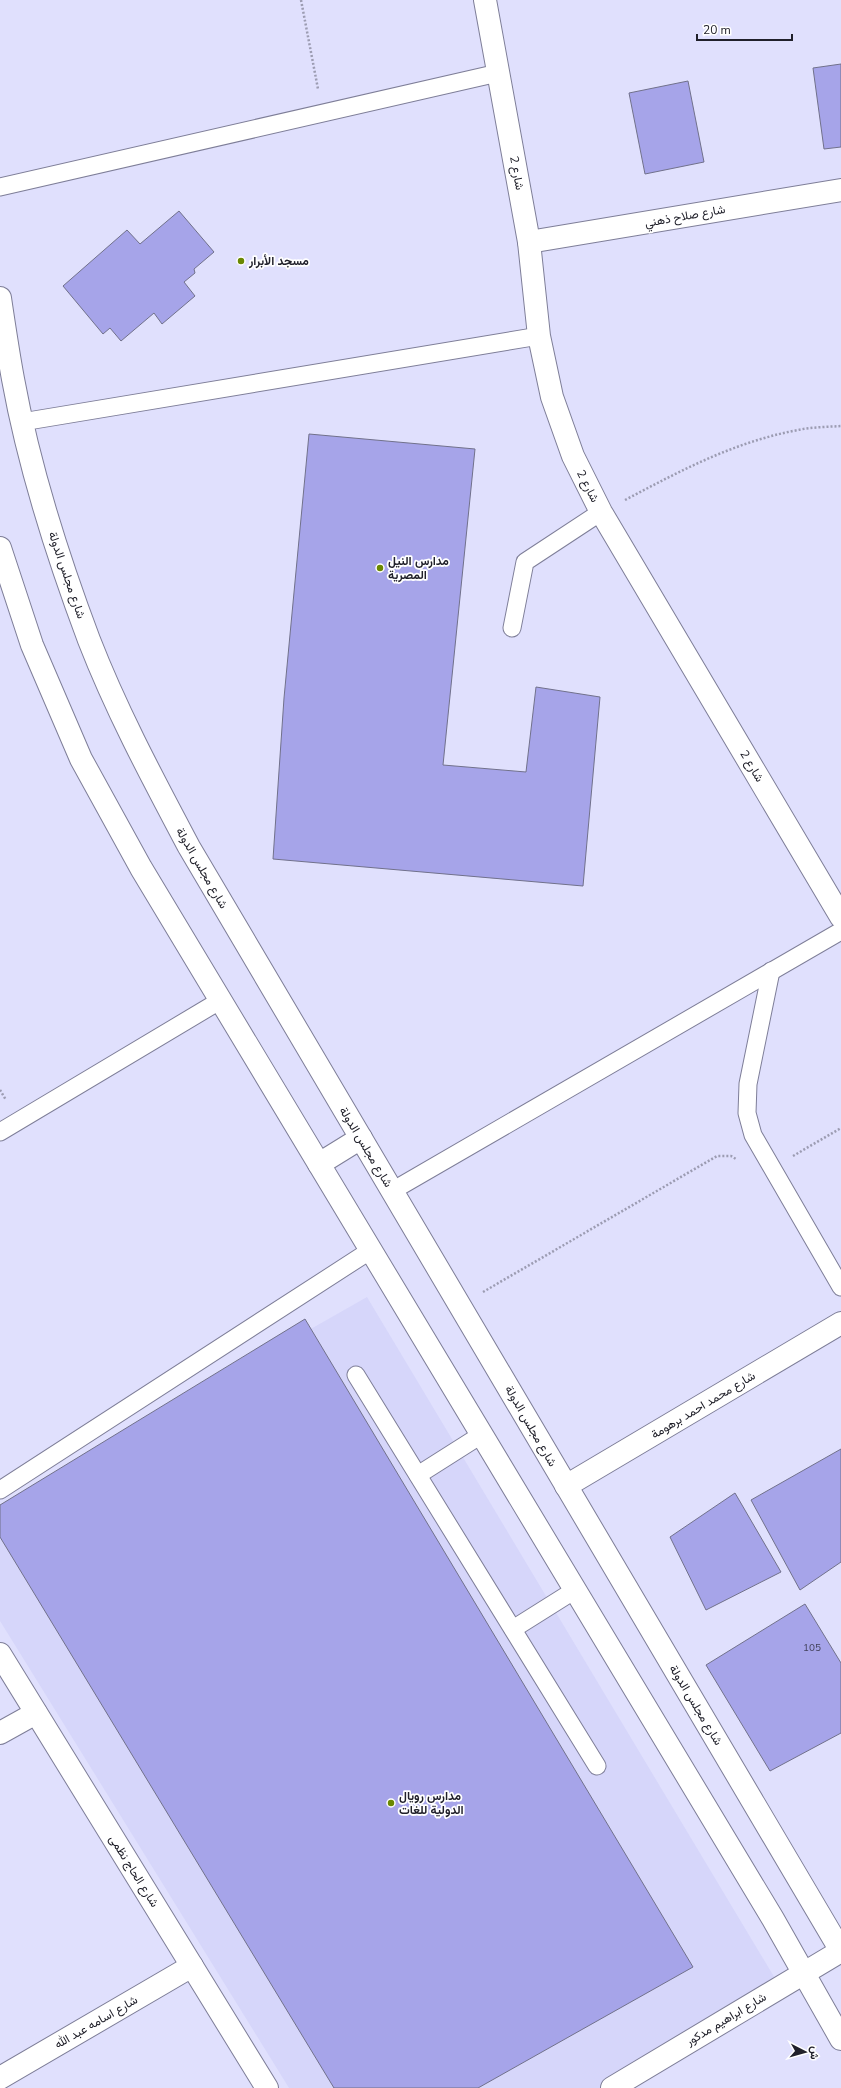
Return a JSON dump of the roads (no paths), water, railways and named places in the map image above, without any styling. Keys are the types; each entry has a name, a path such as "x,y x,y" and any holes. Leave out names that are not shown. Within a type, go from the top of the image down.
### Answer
{"street":[{"name":"شارع 2","path":"485,0 529,242 540,336 552,397 572,456 601,512 841,917"},
{"name":"شارع صلاح ذهني","path":"529,242 841,190"},
{"name":"شارع مجلس الدولة","path":"0,298 6,382 22,422 52,532 90,641 135,746 189,847 841,1951"},
{"path":"0,548 32,645 81,759 141,868 805,1972 841,2039"},
{"path":"319,1164 361,1138"},
{"name":"شارع محمد احمد برهومة","path":"566,1486 841,1323"},
{"name":"شارع الحاج نظمى","path":"0,1654 267,2088"},
{"path":"0,1734 36,1712"},
{"name":"شارع ابراهيم مدكور","path":"612,2088 841,1951"},
{"name":"شارع اسامه عبد الله","path":"0,2078 192,1966"}],"lane":[{"path":"0,187 322,112 498,73"},
{"path":"22,422 540,336"},
{"path":"512,628 525,562 601,512"},
{"path":"392,1191 841,931"},
{"path":"771,971 748,1084 747,1113 753,1135 841,1287"},
{"path":"0,1132 221,1000"},
{"path":"0,1490 371,1250"},
{"path":"356,1375 597,1766"},
{"path":"418,1475 481,1435"},
{"path":"513,1629 575,1590"}],"place":[{"name":"مسجد الأبرار","path":"241,261"},
{"name":"مدارس النيل المصرية","path":"380,568"},
{"name":"مدارس رويال الدولية للغات","path":"391,1803"}]}
